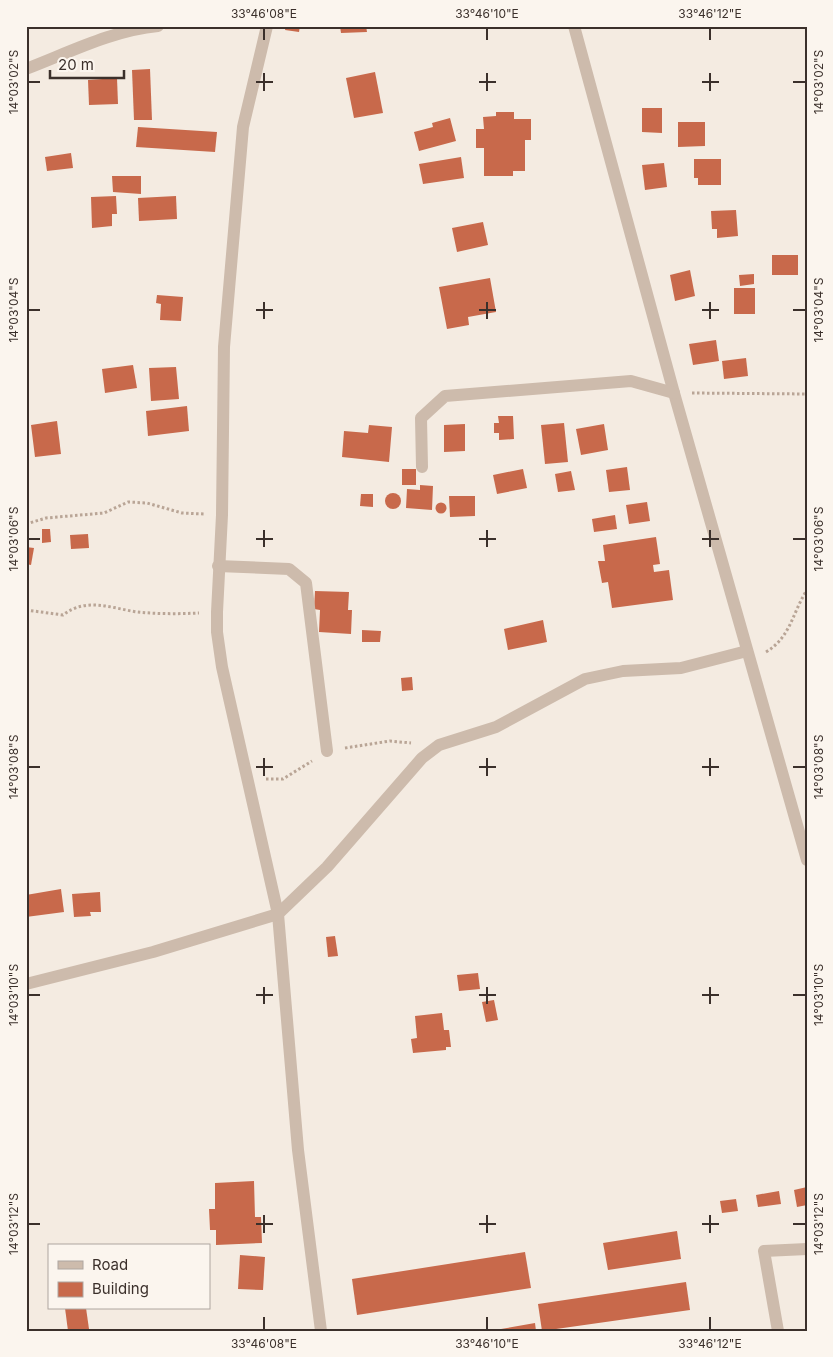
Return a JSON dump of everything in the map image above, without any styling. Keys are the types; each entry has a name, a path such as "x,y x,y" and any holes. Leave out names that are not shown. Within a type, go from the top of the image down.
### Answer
{"street":[{"path":"26,69 111,36 158,26"},
{"path":"267,26 243,126 224,347 222,515 218,566 217,632 222,667 278,914 298,1150 321,1331"},
{"path":"574,26 674,393 807,860"},
{"path":"422,467 420,418 445,396 631,381 674,393"},
{"path":"218,566 288,569 306,583 328,750"},
{"path":"26,984 153,952 278,914 327,867 422,758 439,745 496,727 585,679 623,671 681,668 749,656"},
{"path":"778,1331 764,1251 807,1249"}],"path":[{"path":"674,393 807,394"},
{"path":"26,524 46,518 104,513 128,502 147,503 182,513 222,515"},
{"path":"749,656 778,644 792,624 797,606 807,590"},
{"path":"26,610 63,615 73,607 93,604 138,612 217,612"}],"building":[{"path":"286,26 300,26 299,32 285,30"},
{"path":"340,26 366,26 367,32 341,33"},
{"path":"150,69 152,120 134,120 132,70"},
{"path":"375,72 383,113 354,118 346,78"},
{"path":"117,78 118,104 89,105 88,80"},
{"path":"642,108 662,108 662,133 642,132"},
{"path":"496,112 514,112 514,119 531,119 531,140 525,140 525,171 513,171 513,176 484,176 484,148 476,148 476,129 484,129 483,117 496,116"},
{"path":"450,118 456,141 419,151 414,132 433,127 432,123"},
{"path":"678,122 705,122 705,146 678,147"},
{"path":"138,127 217,132 215,152 136,147"},
{"path":"71,153 73,168 47,171 45,157"},
{"path":"461,157 464,178 423,184 419,164"},
{"path":"694,159 721,159 721,185 698,185 698,178 694,178"},
{"path":"664,163 667,187 645,190 642,165"},
{"path":"112,176 141,176 141,194 113,192"},
{"path":"116,196 117,214 112,214 112,226 92,228 91,197"},
{"path":"176,196 177,219 139,221 138,198"},
{"path":"736,210 738,236 717,238 717,229 712,229 711,211"},
{"path":"483,222 488,245 457,252 452,228"},
{"path":"772,255 798,255 798,275 772,275"},
{"path":"690,270 695,296 675,301 670,275"},
{"path":"754,274 754,284 740,286 739,275"},
{"path":"490,278 496,312 468,317 469,325 447,329 439,287"},
{"path":"734,288 755,288 755,314 734,314"},
{"path":"157,295 183,297 181,321 160,320 161,304 156,303"},
{"path":"716,340 719,361 693,365 689,344"},
{"path":"746,358 748,376 724,379 722,361"},
{"path":"133,365 137,388 105,393 102,369"},
{"path":"176,367 179,399 151,401 149,368"},
{"path":"187,406 189,431 148,436 146,411"},
{"path":"498,416 513,416 514,439 499,440 499,433 494,433 494,423 499,423"},
{"path":"57,421 61,454 35,457 31,425"},
{"path":"564,423 568,462 545,464 541,425"},
{"path":"465,424 465,451 444,452 444,425"},
{"path":"604,424 608,450 581,455 576,429"},
{"path":"369,425 392,427 389,462 342,457 344,431 368,433"},
{"path":"627,467 630,490 609,492 606,470"},
{"path":"402,469 416,469 416,485 402,485"},
{"path":"523,469 527,488 497,494 493,475"},
{"path":"571,471 575,490 558,492 555,474"},
{"path":"420,485 433,486 432,510 406,508 407,489 420,490"},
{"path":"393,493 399,495 401,501 399,507 393,509 387,507 385,501 387,495"},
{"path":"361,494 373,494 373,507 360,506"},
{"path":"449,496 475,496 475,516 450,517"},
{"path":"647,502 650,521 629,524 626,505"},
{"path":"439,503 443,503 446,508 445,512 439,513 436,510 436,506"},
{"path":"615,515 617,529 594,532 592,519"},
{"path":"42,529 50,529 51,542 42,543"},
{"path":"88,534 89,548 71,549 70,535"},
{"path":"656,537 660,564 653,565 654,572 669,570 673,600 612,608 608,582 602,583 598,561 605,561 603,545"},
{"path":"26,547 34,548 31,565 26,564"},
{"path":"315,591 349,592 348,610 352,610 351,634 319,632 320,610 314,609"},
{"path":"543,620 547,642 508,650 504,629"},
{"path":"362,630 381,631 380,642 362,642"},
{"path":"412,677 413,690 402,691 401,678"},
{"path":"61,889 64,912 26,917 26,895"},
{"path":"100,892 101,912 90,912 91,916 74,917 72,894"},
{"path":"335,936 338,956 328,957 326,937"},
{"path":"478,973 480,989 459,991 457,975"},
{"path":"494,1000 498,1020 486,1022 482,1002"},
{"path":"442,1013 444,1030 449,1030 451,1047 446,1047 446,1050 413,1053 411,1039 417,1038 415,1016"},
{"path":"254,1181 255,1217 261,1217 262,1243 216,1245 216,1230 210,1230 209,1209 215,1209 215,1183"},
{"path":"807,1187 807,1205 797,1207 794,1190"},
{"path":"779,1191 781,1204 758,1207 756,1195"},
{"path":"736,1199 738,1211 722,1213 720,1201"},
{"path":"677,1231 681,1259 608,1270 603,1243"},
{"path":"525,1252 531,1288 357,1315 352,1279"},
{"path":"240,1255 265,1257 263,1290 238,1289"},
{"path":"686,1282 690,1310 542,1331 538,1304"},
{"path":"65,1310 86,1310 89,1329 68,1331"},
{"path":"535,1323 536,1331 495,1331 495,1330"}]}
